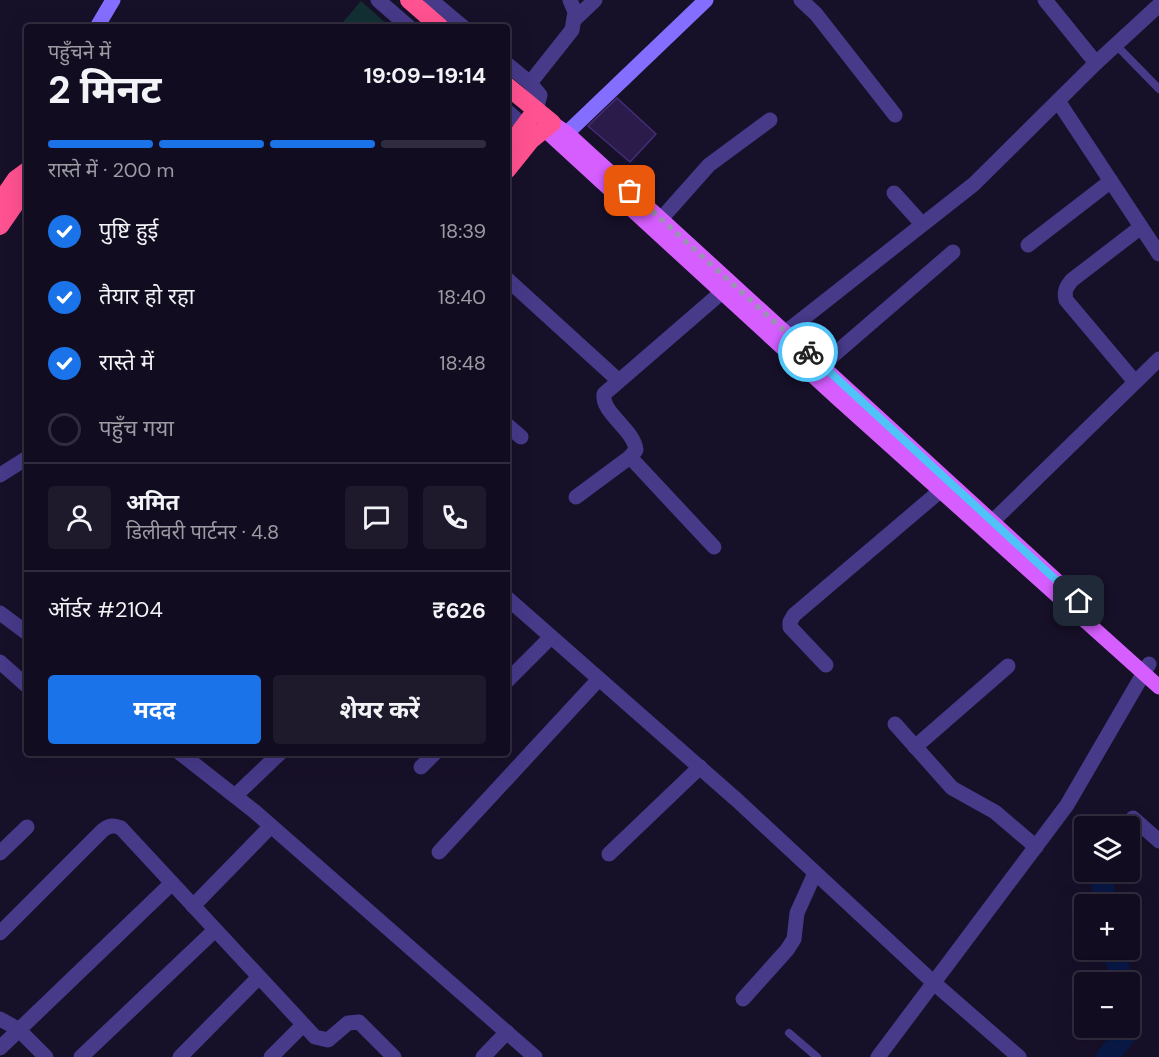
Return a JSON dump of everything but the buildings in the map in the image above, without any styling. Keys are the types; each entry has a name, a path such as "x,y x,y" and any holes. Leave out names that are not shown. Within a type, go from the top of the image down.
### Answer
{"highway":[{"path":"409,0 437,24"},
{"path":"516,94 530,117 555,128"},
{"path":"510,145 530,117"},
{"path":"510,166 531,140 555,128"},
{"path":"0,202 16,179 24,173"},
{"path":"0,226 24,191"}],"main road":[{"path":"555,128 661,219 992,522 1151,670 1159,687"},
{"path":"555,128 722,292 940,491 1151,670"}],"street":[{"path":"101,24 113,0"},
{"path":"378,0 406,24"},
{"path":"430,0 459,24"},
{"path":"516,94 567,37 574,20 570,0"},
{"path":"574,20 595,0"},
{"path":"555,128 706,0"},
{"path":"801,0 816,14 895,115"},
{"path":"1044,0 1096,63"},
{"path":"786,332 974,184 1096,63 1159,5"},
{"path":"510,74 516,94"},
{"path":"1058,102 1159,254"},
{"path":"661,219 699,174 770,120"},
{"path":"1028,245 1111,181"},
{"path":"894,193 922,224"},
{"path":"1135,382 1066,300 1065,293 1066,287 1072,280 1141,227"},
{"path":"822,365 953,252"},
{"path":"510,282 618,380"},
{"path":"576,497 630,457 636,450 636,443 605,405 604,394 722,292"},
{"path":"992,522 1135,382 1158,363"},
{"path":"510,428 521,437"},
{"path":"630,457 714,547"},
{"path":"0,475 24,462"},
{"path":"826,665 790,627 794,615 940,491"},
{"path":"510,603 700,767 934,983 1019,1057"},
{"path":"0,613 24,631"},
{"path":"510,678 551,636"},
{"path":"0,662 24,683"},
{"path":"915,747 1008,666"},
{"path":"878,1057 1067,805 1151,670"},
{"path":"439,852 599,679"},
{"path":"895,724 952,788 995,812 1036,847"},
{"path":"184,756 271,826 536,1057"},
{"path":"235,796 277,756"},
{"path":"422,767 432,756"},
{"path":"609,854 700,767"},
{"path":"1140,824 1159,841"},
{"path":"0,933 108,826 115,826 121,828 315,1037 328,1040 348,1023 359,1022 394,1057"},
{"path":"192,906 271,826"},
{"path":"0,853 27,827"},
{"path":"743,999 794,939 797,913 816,873"},
{"path":"0,1048 172,883"},
{"path":"81,1057 215,930"},
{"path":"180,1057 259,977"},
{"path":"0,1019 18,1029 46,1057"},
{"path":"271,1057 303,1025"},
{"path":"483,1057 507,1032"}],"lane":[{"path":"1116,45 1159,89"},
{"path":"789,1033 817,1057"}],"green space":[{"path":"361,1 387,24 342,24"}],"waterway":[{"path":"1102,882 1104,894"},
{"path":"1117,960 1119,972"},
{"path":"1107,1057 1122,1038"}],"way so far":[{"path":"630,191 808,352"}],"route":[{"path":"808,352 1079,601"}]}
